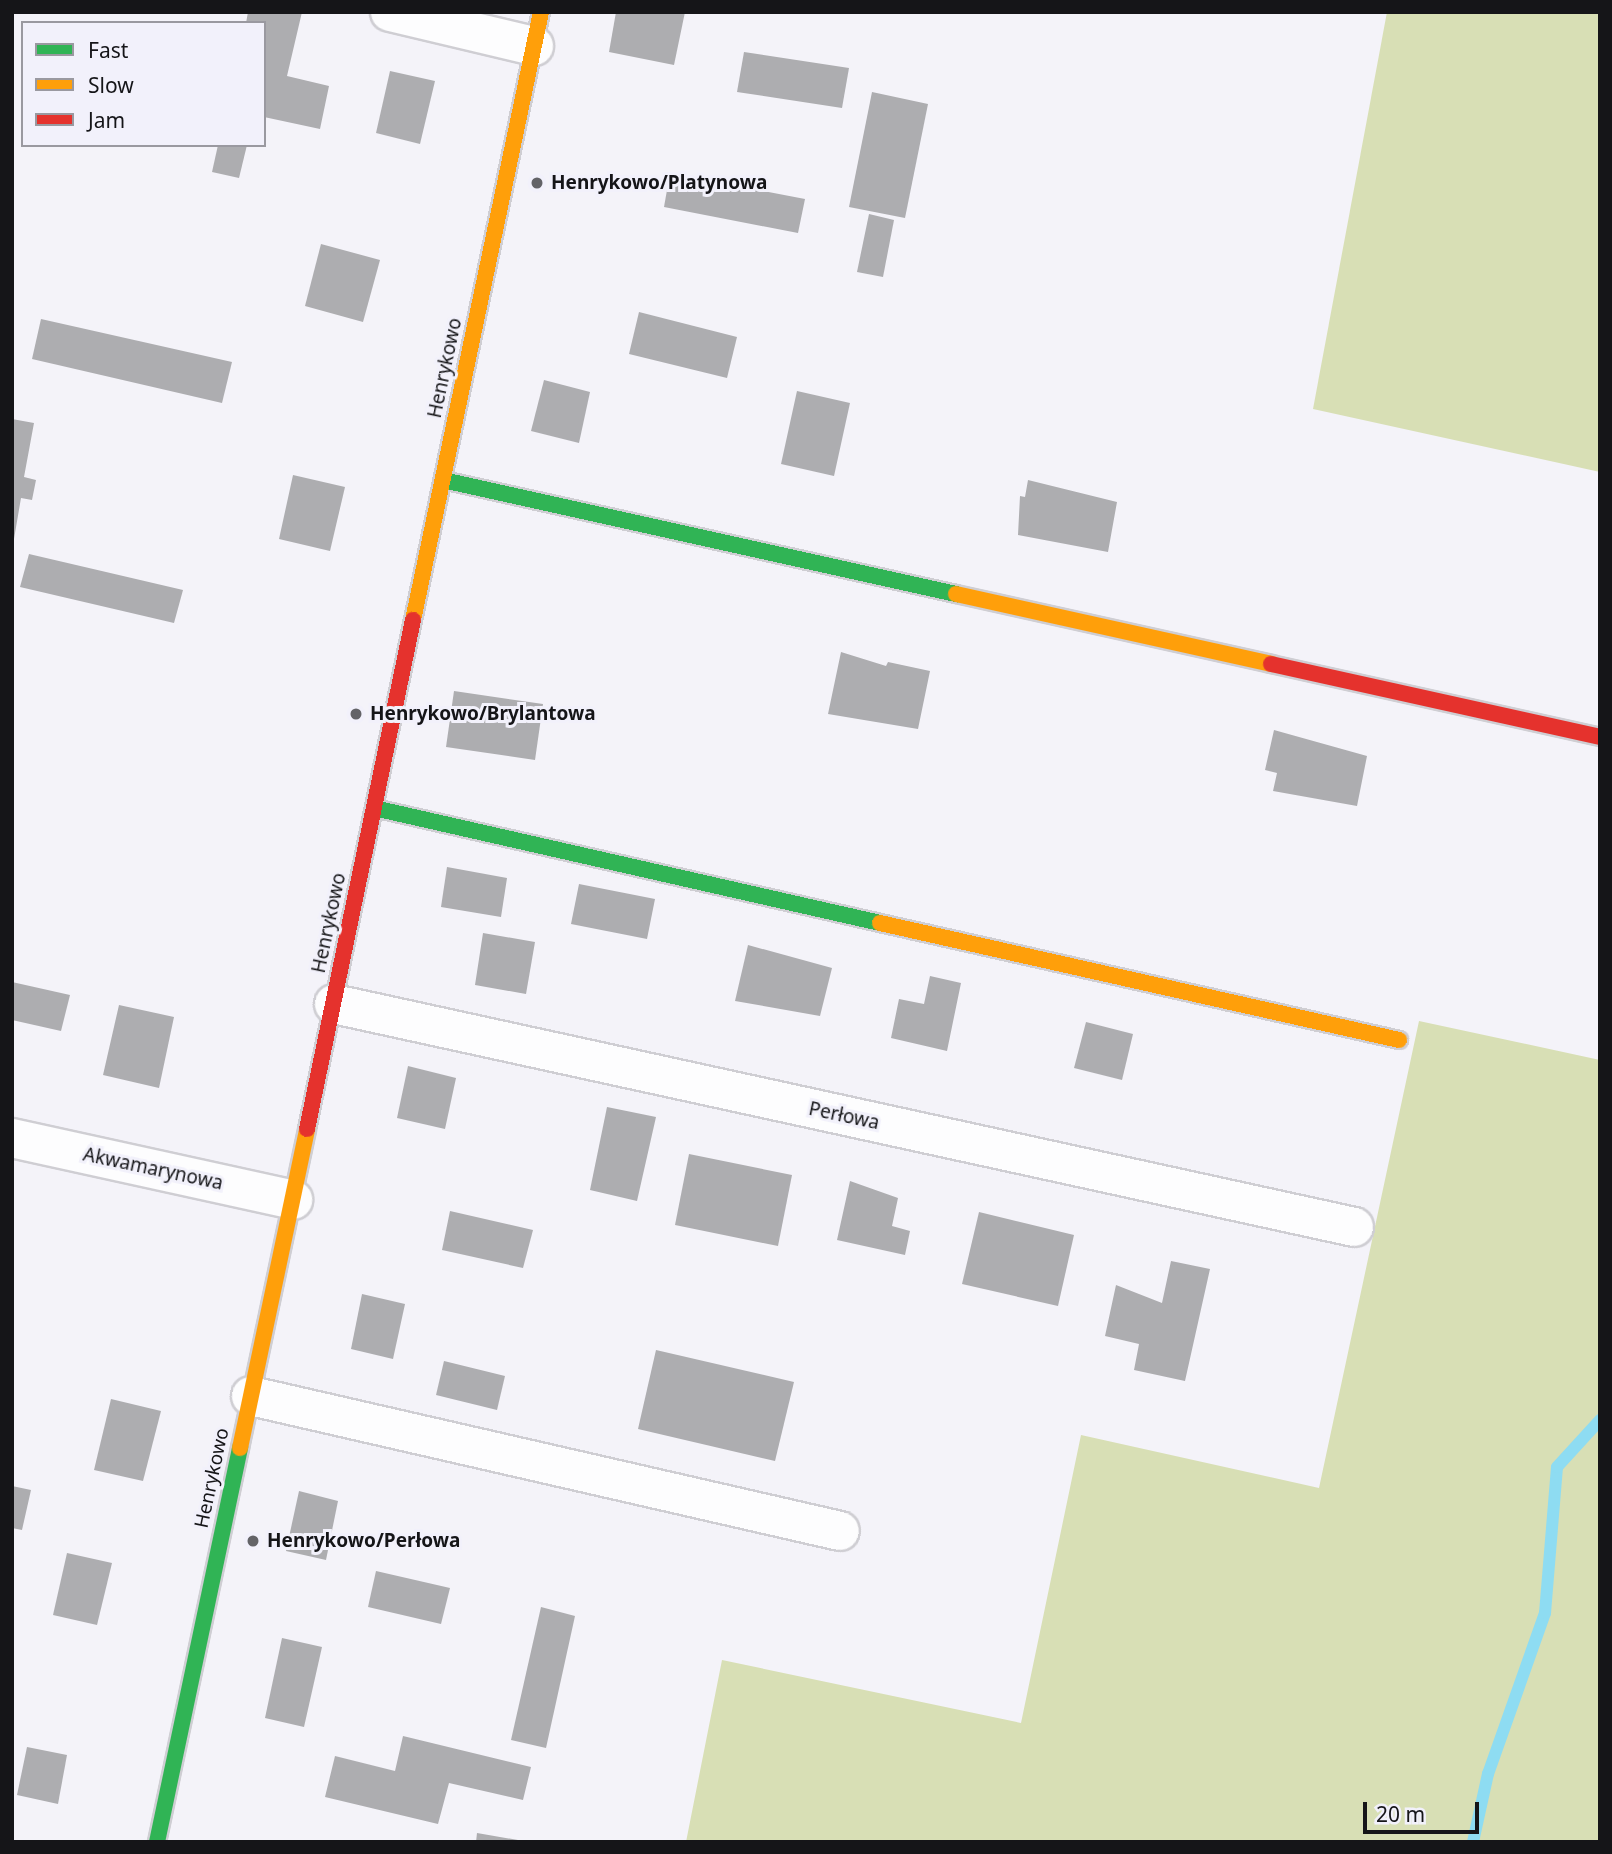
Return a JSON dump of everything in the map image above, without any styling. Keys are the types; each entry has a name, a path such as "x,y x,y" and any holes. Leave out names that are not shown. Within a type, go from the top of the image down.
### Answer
{"street":[{"path":"390,12 537,29"},
{"name":"Henrykowo","path":"157,1842 537,29"},
{"path":"443,480 1600,737"},
{"path":"374,808 1399,1040"},
{"name":"Perłowa","path":"334,1004 1354,1227"},
{"name":"Akwamarynowa","path":"12,1138 293,1200"},
{"path":"251,1396 840,1531"}],"green space":[{"path":"1387,12 1600,12 1600,472 1313,409"},
{"path":"1419,1021 1600,1060 1600,1842 686,1842 722,1660 1021,1723 1081,1435 1319,1488"}],"building":[{"path":"248,12 302,12 287,76 329,86 320,129 266,117 266,21 246,21"},
{"path":"616,12 685,12 674,65 609,52"},
{"path":"744,52 849,68 842,108 737,92"},
{"path":"390,71 435,81 420,144 376,133"},
{"path":"872,92 928,104 905,218 849,207"},
{"path":"218,147 247,147 239,178 212,172"},
{"path":"670,173 805,199 798,233 664,207"},
{"path":"869,214 894,220 883,277 857,272"},
{"path":"321,244 380,260 363,322 305,306"},
{"path":"639,312 737,337 727,378 629,354"},
{"path":"41,319 232,362 222,403 32,359"},
{"path":"544,380 590,392 579,443 531,431"},
{"path":"797,391 850,403 834,476 781,464"},
{"path":"12,419 34,423 24,477 36,480 32,500 21,498 14,539"},
{"path":"293,475 345,487 330,551 279,539"},
{"path":"1028,480 1117,502 1108,552 1018,535 1020,496 1025,497"},
{"path":"29,554 183,590 174,623 20,587"},
{"path":"841,652 886,666 888,662 930,671 918,729 828,714"},
{"path":"454,691 543,704 535,760 446,747"},
{"path":"1274,730 1367,756 1357,806 1273,791 1277,773 1265,770"},
{"path":"447,867 507,878 501,917 441,907"},
{"path":"579,884 655,899 647,939 571,924"},
{"path":"483,933 535,942 526,994 475,985"},
{"path":"748,945 832,968 820,1016 735,1001"},
{"path":"930,976 961,983 947,1051 891,1038 899,999 924,1004"},
{"path":"12,982 70,995 61,1031 12,1020"},
{"path":"119,1005 174,1017 159,1088 103,1075"},
{"path":"1086,1022 1133,1034 1122,1080 1074,1068"},
{"path":"408,1066 456,1078 445,1129 397,1118"},
{"path":"607,1107 656,1117 637,1201 590,1190"},
{"path":"689,1154 792,1175 778,1246 675,1225"},
{"path":"850,1181 898,1198 892,1226 910,1231 905,1255 837,1240"},
{"path":"450,1211 533,1230 523,1268 442,1250"},
{"path":"979,1212 1074,1235 1058,1306 962,1284"},
{"path":"1171,1261 1210,1269 1185,1381 1134,1370 1139,1344 1105,1336 1116,1285 1162,1303"},
{"path":"362,1294 405,1304 393,1359 351,1349"},
{"path":"656,1350 794,1382 775,1461 638,1429"},
{"path":"444,1361 505,1376 497,1410 436,1395"},
{"path":"111,1399 161,1411 143,1481 94,1470"},
{"path":"12,1486 31,1490 22,1530 12,1528"},
{"path":"299,1491 338,1501 326,1560 286,1551"},
{"path":"67,1553 112,1563 97,1625 53,1615"},
{"path":"376,1571 450,1588 441,1624 368,1607"},
{"path":"541,1607 575,1616 546,1748 511,1740"},
{"path":"282,1638 322,1647 304,1727 265,1718"},
{"path":"403,1736 531,1767 523,1800 449,1783 438,1824 325,1797 335,1756 395,1771"},
{"path":"27,1747 67,1755 58,1804 17,1795"},
{"path":"477,1833 518,1840 518,1842 476,1842"}],"waterway":[{"path":"1473,1842 1488,1774 1545,1613 1557,1467 1600,1420"}],"traffic: fast":[{"path":"443,480 956,594"},
{"path":"374,808 880,923"},
{"path":"157,1842 240,1448"}],"traffic: slow":[{"path":"413,620 541,12"},
{"path":"956,594 1271,664"},
{"path":"880,923 1399,1040"},
{"path":"240,1448 307,1129"}],"traffic: jam":[{"path":"307,1129 413,620"},
{"path":"1271,664 1600,737"}],"place":[{"name":"Henrykowo/Platynowa","path":"537,183"},
{"name":"Henrykowo/Brylantowa","path":"356,714"},
{"name":"Henrykowo/Perłowa","path":"253,1541"}]}
